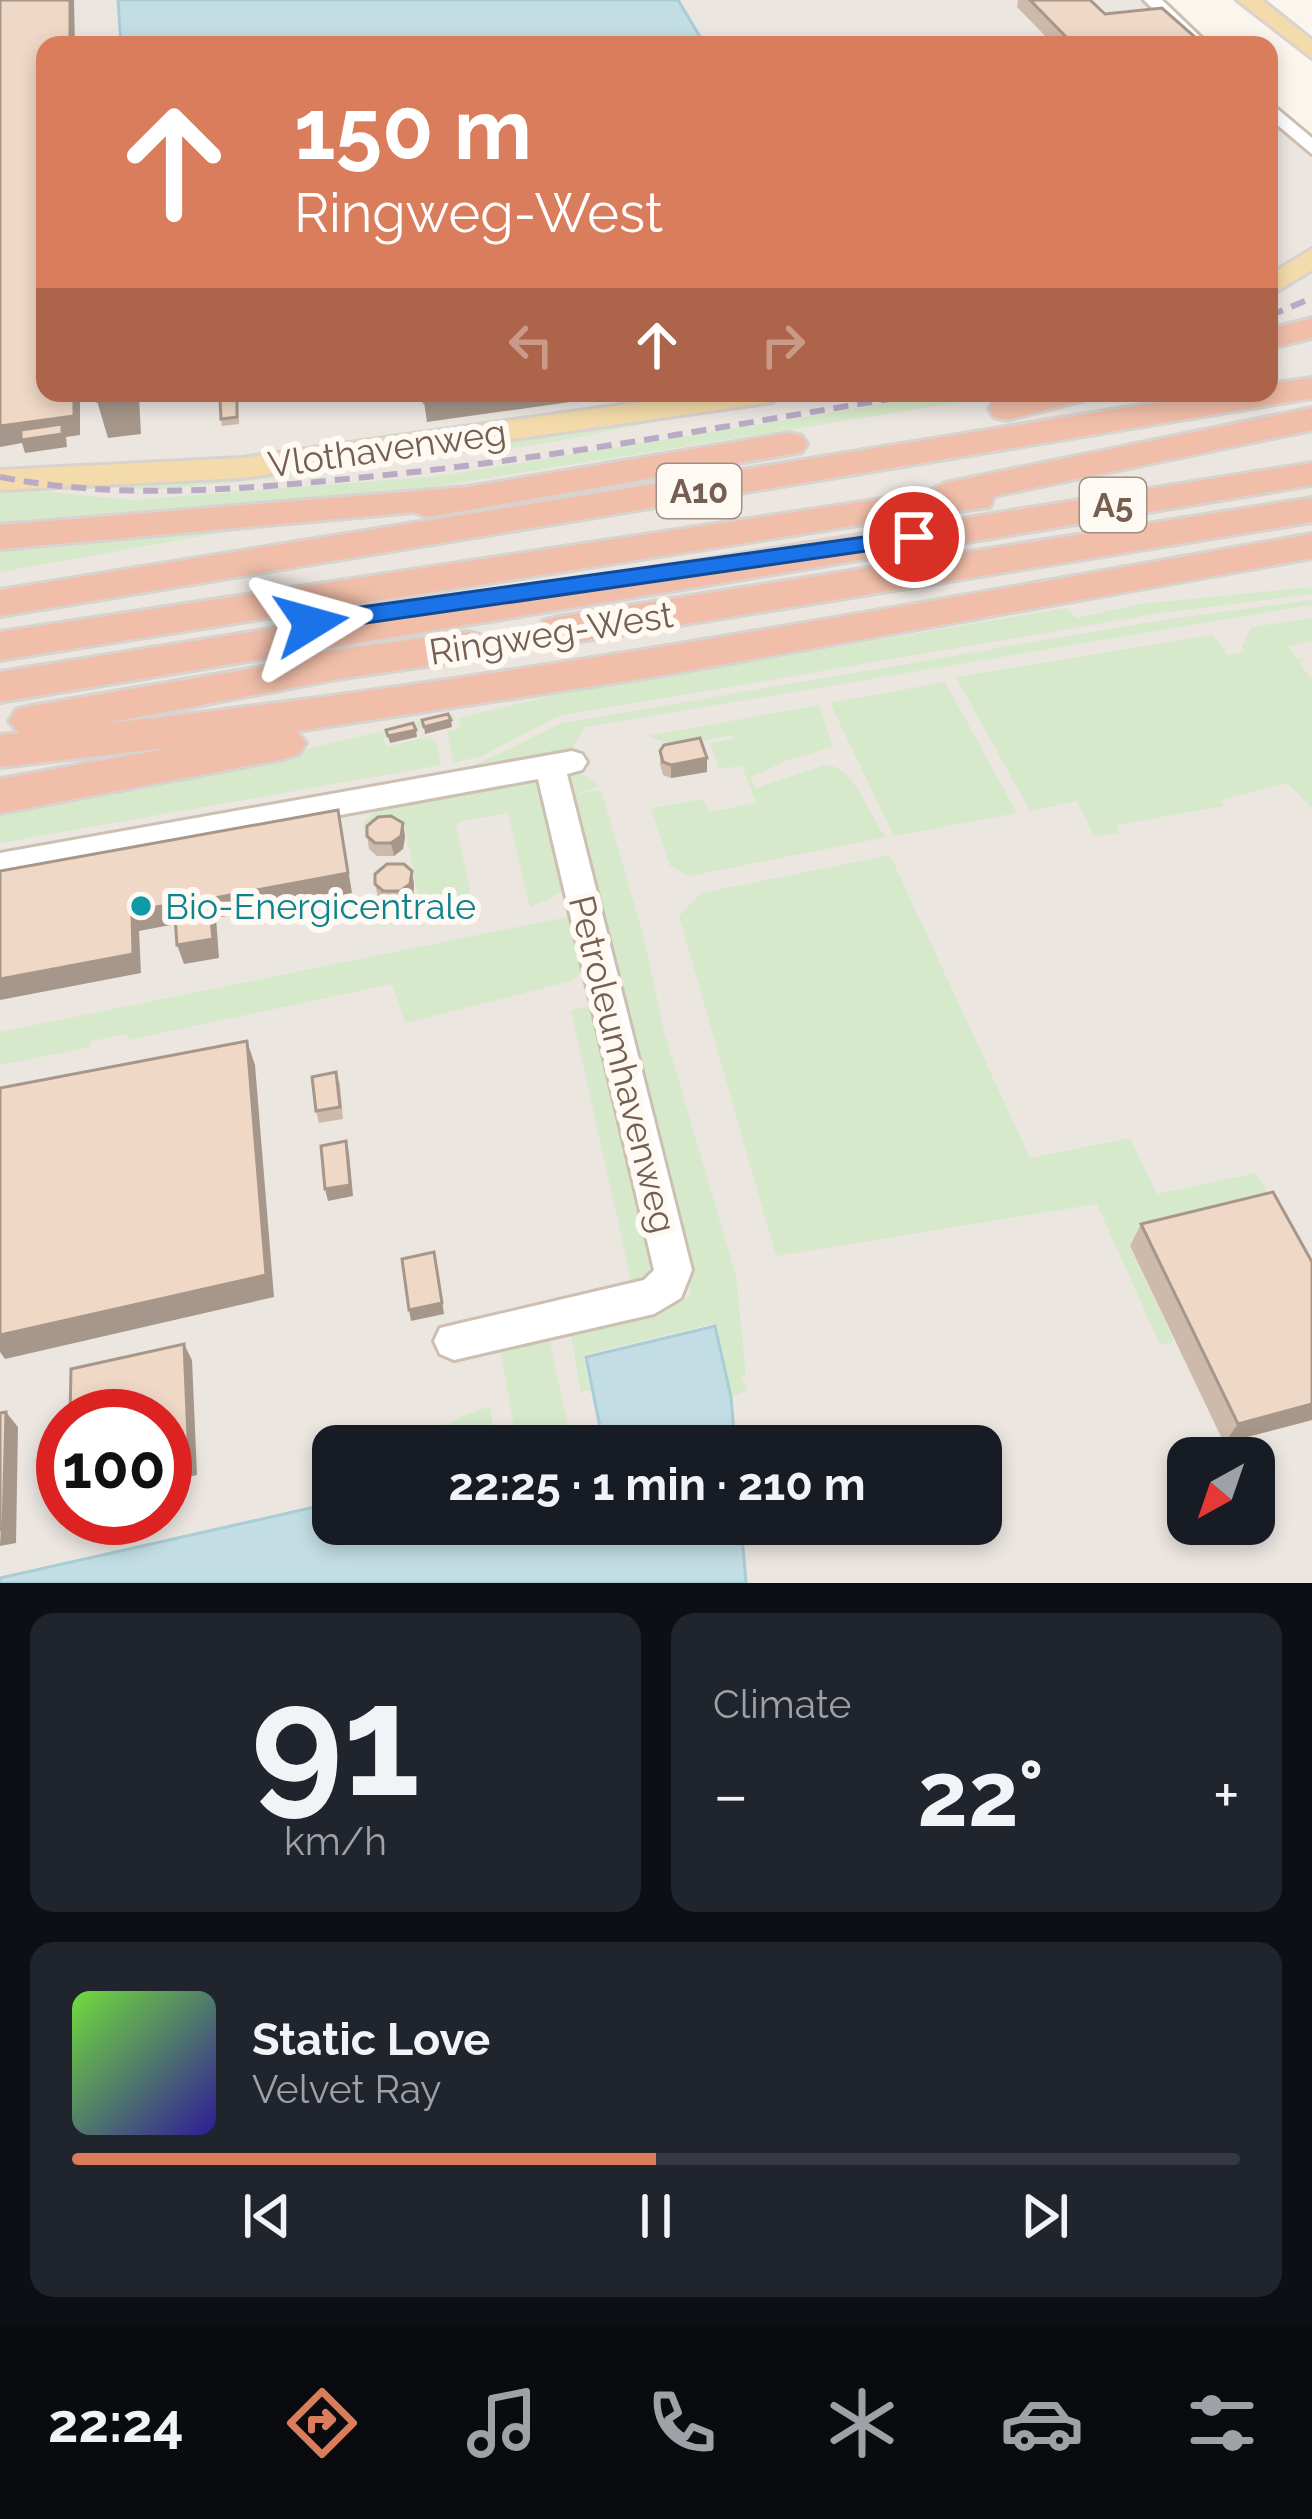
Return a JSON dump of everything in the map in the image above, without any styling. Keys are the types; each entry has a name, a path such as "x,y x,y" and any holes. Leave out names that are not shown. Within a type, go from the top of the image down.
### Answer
{"highway":[{"path":"1278,337 1312,328"},
{"path":"1278,368 1312,363"},
{"name":"A10","path":"1278,394 1312,388"},
{"name":"A10","path":"1007,409 1035,402"},
{"name":"A10","path":"0,583 486,494 1056,402"},
{"name":"A10","path":"0,603 1228,402"},
{"name":"A5","path":"1036,434 1312,414"},
{"name":"A5","path":"896,507 1013,478 1257,434 1312,414"},
{"name":"Ringweg-West","path":"0,646 896,507 1024,494 1312,450"},
{"name":"Ringweg-West","path":"0,687 543,603 751,564 1312,474"},
{"name":"A10","path":"0,537 486,494"},
{"name":"A5","path":"1157,533 1312,494"},
{"name":"Ringweg-West","path":"0,702 365,664 1312,510"},
{"path":"0,751 124,739 543,678 1312,546"},
{"name":"A10","path":"0,662 751,564"},
{"path":"1131,580 1312,569"},
{"path":"0,726 365,664"},
{"path":"0,796 260,748 543,678"}],"main road":[{"path":"1250,0 1312,41"},
{"path":"1269,10 1312,51"},
{"path":"1278,281 1312,256"},
{"name":"Vlothavenweg","path":"0,480 252,467 709,402"}],"street":[{"path":"1152,0 1190,36"},
{"path":"1278,116 1312,148"},
{"name":"Petroleumhavenweg","path":"0,865 561,764 673,1270 668,1285 654,1296 454,1341"}],"shaded area":[{"path":"0,0 1159,0 1198,36 36,36 36,402 1278,402 1278,109 1312,141 1312,1583 0,1583"}],"green space":[{"path":"896,402 962,402 438,486 0,526 0,487 132,500 439,476"},
{"path":"727,406 494,451 352,461"},
{"path":"342,466 341,472 154,490 48,482"},
{"path":"343,511 0,572 0,541"},
{"path":"1312,587 1312,594 1161,613 558,716 482,756 454,763 447,732 461,728 458,718 568,692 1066,608 1077,618 1140,604"},
{"path":"1312,600 1312,605 584,727 569,754 470,772 469,768 562,723 1163,620"},
{"path":"1312,618 1312,641 1288,646 1296,658 1310,659 1299,662 1312,680 1312,807 1287,783 1221,800 1224,806 1116,825 1119,833 1094,836 1077,801 1030,811 956,677 1213,635 1227,655 1244,652 1242,646 1252,627"},
{"path":"945,682 1017,813 894,836 830,703"},
{"path":"819,705 833,747 751,777 755,788 826,765 836,768 853,783 886,837 690,876 670,866 651,808 703,799 709,812 756,803 742,766 719,769 710,743 734,739 733,735 675,746 647,736"},
{"path":"453,714 455,719 383,738 387,747 434,735 421,741 435,739 441,765 0,843 0,809 207,773"},
{"path":"577,771 600,786 578,793 601,790 643,934 664,1031 736,1276 746,1376 741,1377 748,1390 731,1397 713,1324 583,1355 590,1390 581,1392 573,1326 691,1297 560,775"},
{"path":"543,778 570,888 530,908 508,813 461,821 456,825 474,909 380,927 376,904 399,909 418,897 406,831 385,827 366,838 363,823 377,808"},
{"path":"890,855 1030,1158 1130,1138 1157,1194 1256,1173 1282,1219 1261,1213 1129,1245 1174,1341 1160,1345 1097,1204 776,1256 679,916 701,893"},
{"path":"577,915 588,966 571,981 405,1023 392,984 128,1040 127,1034 91,1041 90,1047 0,1065 0,1032"},
{"path":"597,1005 660,1272 633,1289 571,1010"},
{"path":"548,1332 568,1425 514,1425 499,1343"},
{"path":"490,1407 493,1425 446,1425 465,1416"}],"water":[{"path":"118,0 678,0 700,36 120,36"},
{"path":"715,1326 733,1425 600,1425 586,1357"},
{"path":"312,1508 312,1545 743,1545 746,1583 0,1583 0,1578 147,1545 192,1545 192,1535"}],"building":[{"path":"0,0 70,0 70,36 36,36 36,402 74,402 74,416 0,426"},
{"path":"1030,0 1090,0 1105,14 1162,8 1194,36 1065,36"},
{"path":"220,402 237,402 237,417 221,419"},
{"path":"62,424 62,434 21,440 21,430"},
{"path":"448,714 451,720 424,727 422,720"},
{"path":"413,723 416,730 388,736 386,730"},
{"path":"700,738 707,758 671,765 663,762 660,751 664,745"},
{"name":"Bio-Energicentrale","path":"338,810 348,873 209,899 213,939 177,945 174,904 132,911 133,954 0,979 0,871"},
{"path":"391,816 403,823 401,836 391,843 375,843 367,836 367,826 378,817"},
{"path":"387,864 404,864 412,871 410,884 400,891 383,891 375,884 375,874"},
{"path":"247,1041 266,1275 0,1335 0,1088"},
{"path":"336,1072 340,1107 316,1111 312,1077"},
{"path":"346,1141 350,1185 325,1189 321,1146"},
{"path":"1273,1192 1312,1262 1312,1404 1238,1424 1141,1224"},
{"path":"434,1252 442,1303 409,1310 402,1259"},
{"path":"184,1344 186,1389 71,1389 71,1369"},
{"path":"6,1412 3,1529 0,1530 0,1413"}],"railway":[{"path":"1278,312 1312,298"},
{"path":"0,477 133,491 311,482 570,451 871,402"}],"place":[{"name":"Bio-Energicentrale","path":"141,906"}],"route":[{"path":"311,623 751,564 914,537"}]}
